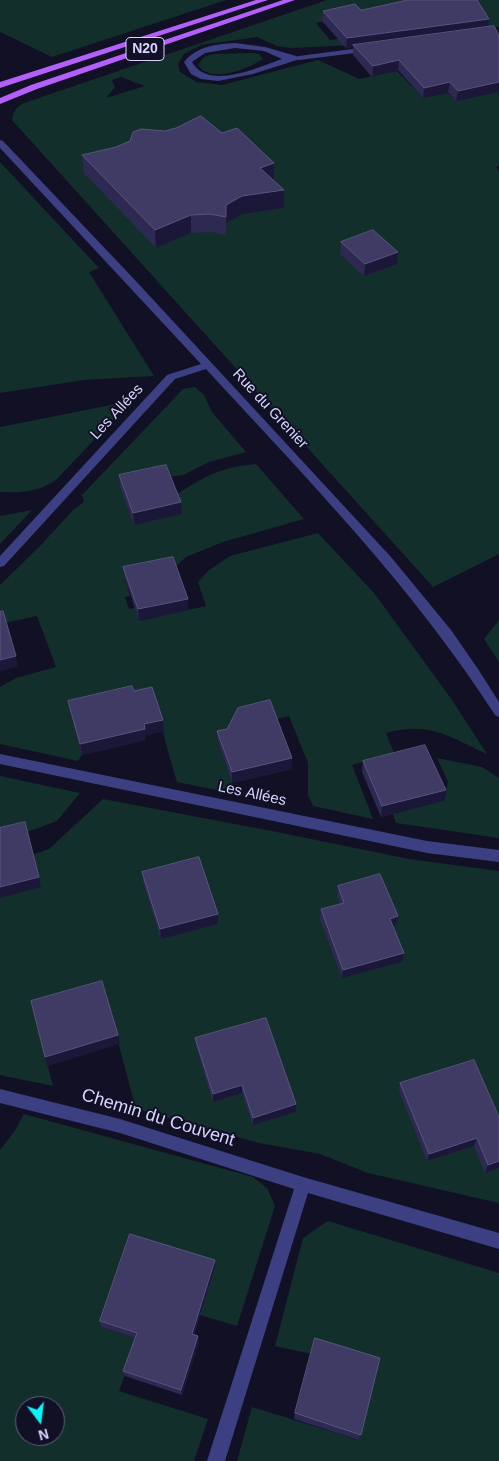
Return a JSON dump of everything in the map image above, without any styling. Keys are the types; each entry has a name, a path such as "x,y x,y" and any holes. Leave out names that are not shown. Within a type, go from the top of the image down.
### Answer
{"main road":[{"name":"N20","path":"0,85 264,0"},
{"name":"N20","path":"0,101 34,87 291,0"}],"street":[{"path":"289,59 265,49 235,46 201,51 195,54 188,62 194,73 205,79 213,80 228,78 289,59 375,48"},
{"name":"Rue du Grenier","path":"0,143 362,530 427,607 473,668 499,712"},
{"name":"Les Allées","path":"0,563 171,377 208,365"},
{"name":"Les Allées","path":"0,758 427,848 499,856"},
{"name":"Chemin du Couvent","path":"0,1096 120,1126 303,1184 499,1241"},
{"path":"216,1461 303,1184"}],"green space":[{"path":"0,0 226,0 52,57 0,32"},
{"path":"327,0 499,0 499,27 477,30 354,14 316,23 330,40 347,37 354,45 291,48 277,46 257,37 201,45 184,54 178,64 180,72 196,82 222,85 318,60 359,79 397,71 423,98 448,93 457,101 471,98 499,55 499,166 496,167 499,171 499,554 433,587 12,120 15,110 24,103","holes":["121,77 145,86 106,98 115,87 112,80"]},
{"path":"213,54 259,54 263,59 248,67 229,73 211,73 204,71 198,65 204,57"},
{"path":"0,162 99,268 89,272 154,376 84,380 0,393"},
{"path":"195,387 204,395 212,412 246,452 209,462 183,475 166,477 174,496 194,483 222,470 256,464 304,519 223,542 186,557 174,568 125,578 130,596 125,597 129,609 135,608 139,621 206,606 198,582 209,570 230,556 318,533 374,593 452,700 487,754 450,737 427,730 401,730 386,733 394,753 352,765 373,819 313,806 308,795 308,763 289,716 218,742 232,783 226,792 177,782 153,698 70,712 82,755 78,761 0,744 0,687 16,678 56,667 37,616 0,624 0,585 73,510 84,502 82,495 183,389"},
{"path":"131,401 56,480 43,487 29,491 0,492 0,427"},
{"path":"32,510 0,544 0,516"},
{"path":"499,620 499,662 484,639"},
{"path":"437,758 482,767 499,778 499,838 396,823 393,814 444,800 448,782"},
{"path":"0,776 80,793 57,821 0,839"},
{"path":"103,799 409,859 499,871 499,1203 368,1173 320,1154 259,1143 136,1109 104,990 33,1010 53,1086 0,1075 0,898 32,855 49,849"},
{"path":"24,1114 253,1177 267,1188 275,1206 237,1326 200,1315 101,1327 138,1339 119,1391 208,1419 194,1461 0,1461 0,1150 14,1132"},
{"path":"328,1221 499,1273 499,1461 237,1461 252,1407 359,1440 378,1365 275,1346 303,1238"}],"building":[{"path":"408,0 477,0 489,19 347,38 323,11 355,4 361,10"},
{"path":"494,26 499,35 499,82 458,91 450,82 424,88 399,60 373,66 353,45"},
{"path":"201,116 222,133 237,128 274,163 260,168 284,190 242,196 226,205 226,217 210,214 191,215 155,230 82,155 116,147 130,141 133,132 141,129 165,131"},
{"path":"373,230 398,252 365,264 341,242"},
{"path":"166,465 181,502 133,513 119,475"},
{"path":"173,557 188,599 138,609 123,567"},
{"path":"3,611 16,656 0,660 0,612"},
{"path":"132,686 134,691 152,687 163,720 144,724 145,729 80,744 68,701"},
{"path":"270,700 292,758 232,772 217,731 227,729 238,708"},
{"path":"425,745 446,790 382,806 363,761"},
{"path":"25,822 39,877 0,887 0,828"},
{"path":"199,857 218,914 160,929 142,872"},
{"path":"380,874 398,916 390,919 404,953 343,970 321,909 344,903 338,886"},
{"path":"102,981 118,1035 45,1057 31,1001"},
{"path":"266,1018 296,1104 253,1118 242,1085 213,1094 195,1038"},
{"path":"474,1060 499,1117 499,1161 488,1165 477,1138 429,1154 400,1083"},
{"path":"130,1234 215,1260 192,1334 198,1336 181,1390 123,1371 137,1333 100,1321"},
{"path":"315,1338 380,1358 361,1435 295,1413"}]}
